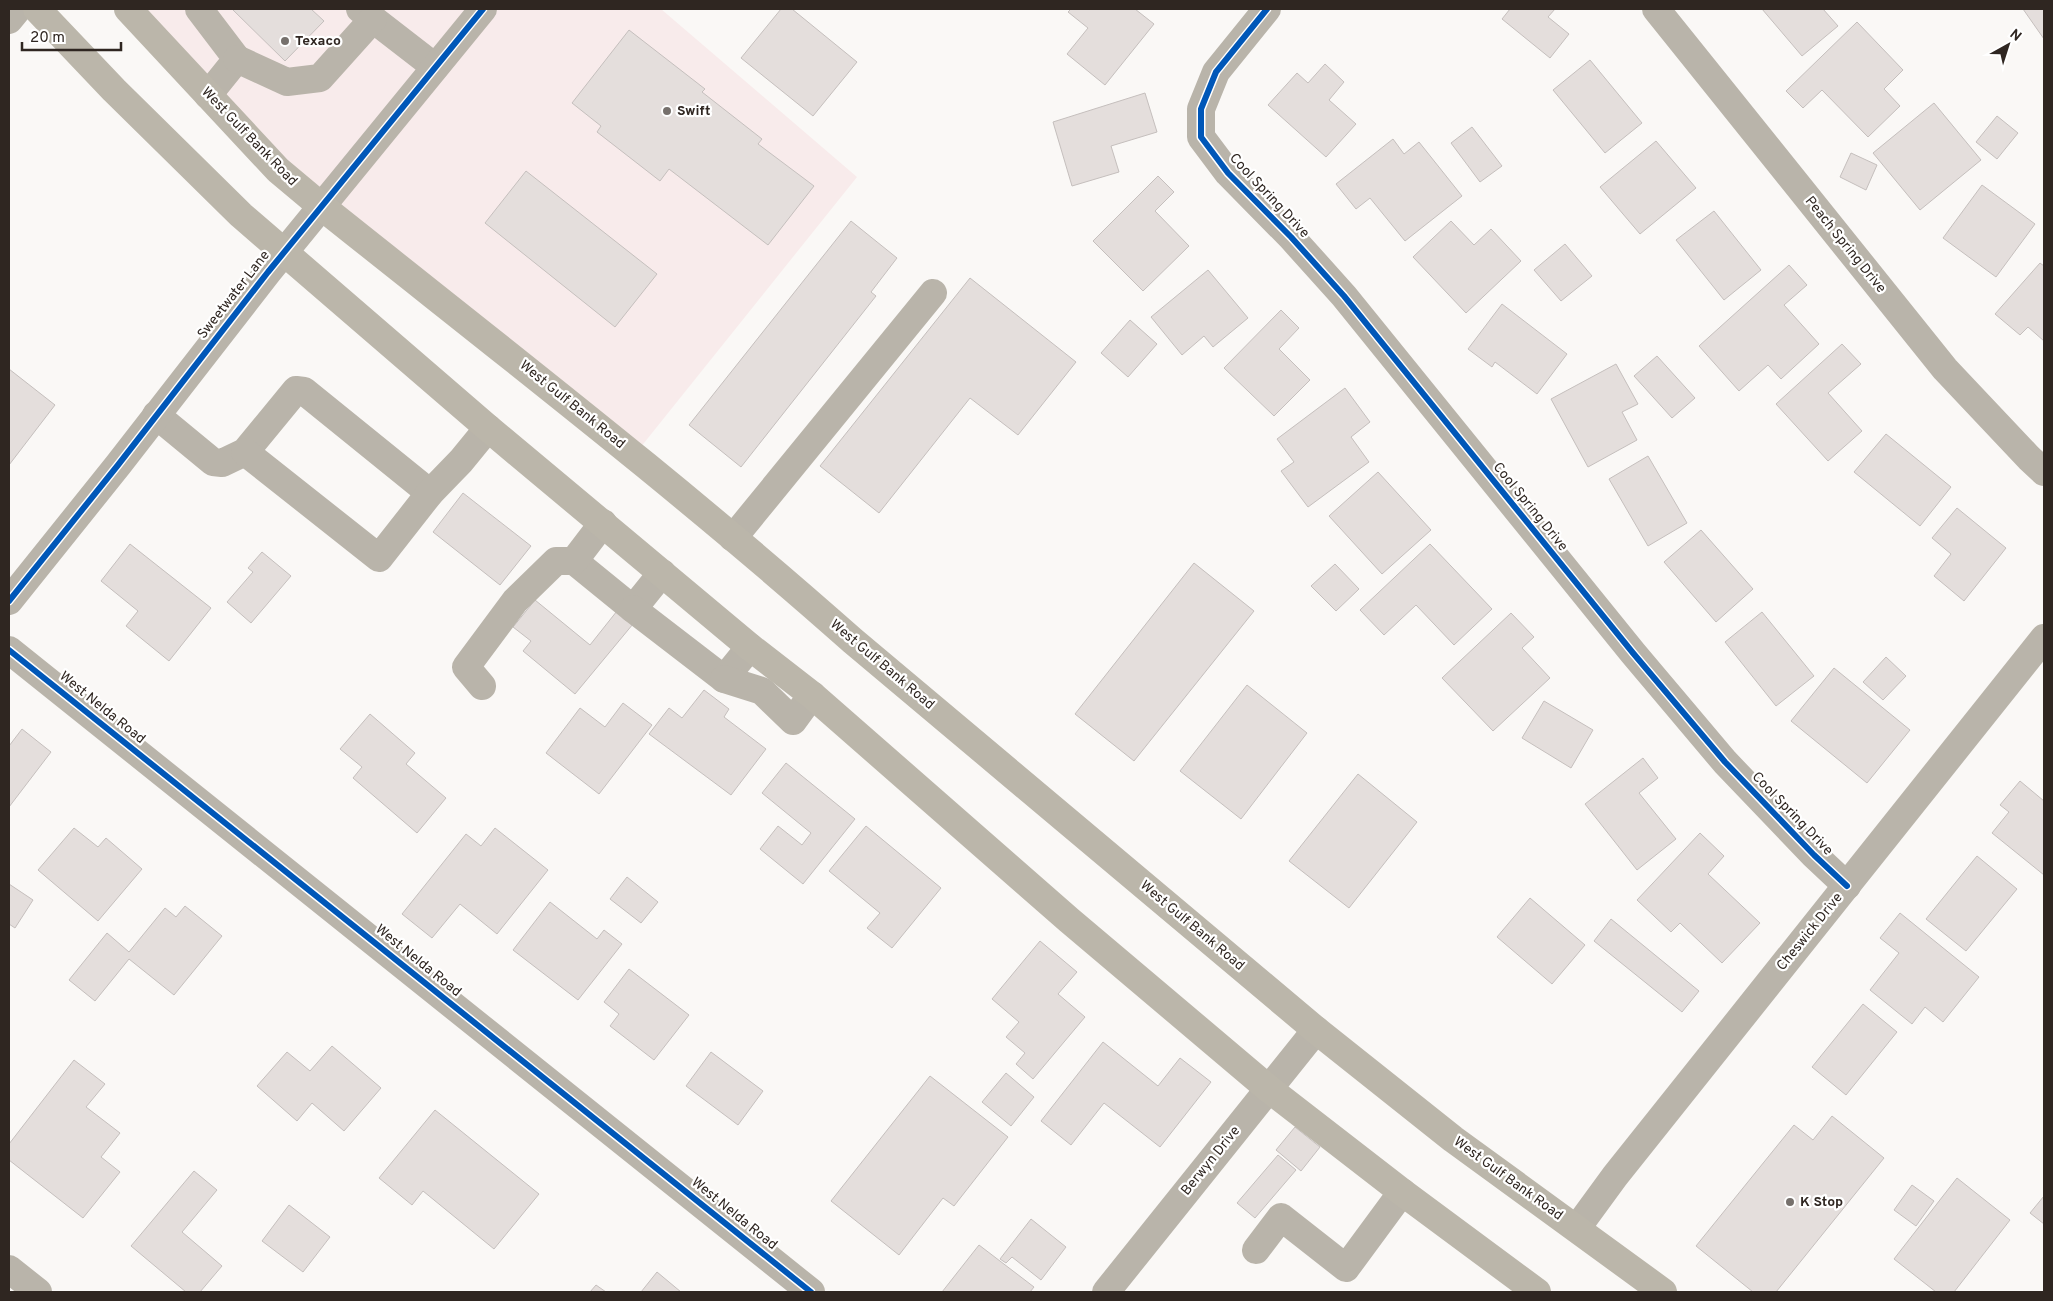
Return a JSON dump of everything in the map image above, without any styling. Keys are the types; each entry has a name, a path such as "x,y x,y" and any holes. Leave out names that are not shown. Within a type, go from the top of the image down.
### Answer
{"main road":[{"path":"37,9 114,90 241,215 488,428 750,647 812,696 1069,920 1269,1089 1402,1192 1537,1292"},
{"name":"West Gulf Bank Road","path":"128,9 278,170 321,206 586,416 1316,1030 1453,1139 1663,1292"}],"street":[{"path":"9,20 18,9"},
{"path":"199,9 238,59 287,82 320,78 366,14 435,67"},
{"name":"Sweetwater Lane","path":"9,601 284,251 483,9"},
{"name":"Cool Spring Drive","path":"1267,9 1216,72 1201,109 1201,137 1228,173 1291,237 1344,296 1632,654 1725,762 1814,855 1847,886"},
{"name":"Peach Spring Drive","path":"1656,9 1945,369 2044,472"},
{"path":"208,95 238,59"},
{"path":"733,538 934,293"},
{"path":"156,415 213,462 222,463 245,452 296,390 304,391 430,492"},
{"path":"245,452 379,558 430,492 461,461 488,428"},
{"path":"574,561 603,523"},
{"path":"482,686 466,667 515,601 556,561 574,561 724,679 762,692 793,720 812,696"},
{"path":"633,609 662,573"},
{"name":"Cheswick Drive","path":"1577,1228 1615,1176 2044,638"},
{"path":"724,679 750,647"},
{"name":"West Nelda Road","path":"9,650 811,1292"},
{"name":"Berwyn Drive","path":"1106,1292 1316,1030"},
{"path":"1256,1250 1281,1217 1346,1268 1402,1192"},
{"path":"9,1269 38,1292"}],"shaded area":[{"path":"128,9 661,9 857,177 640,448 241,126"}],"building":[{"name":"Texaco","path":"232,9 311,9 324,21 285,61"},
{"path":"781,9 792,9 857,62 813,116 741,58"},
{"path":"1071,9 1135,9 1154,24 1105,85 1067,54 1088,28 1068,12"},
{"path":"1510,9 1555,9 1548,17 1569,34 1550,58 1502,19"},
{"path":"1762,9 1823,9 1838,26 1802,56"},
{"path":"2023,9 2044,9 2044,39"},
{"path":"1857,22 1903,70 1884,89 1900,106 1868,137 1822,90 1803,108 1786,91"},
{"path":"629,30 705,89 702,92 762,139 758,144 814,186 768,245 669,169 660,181 597,132 601,126 572,103"},
{"path":"1590,60 1642,123 1605,153 1553,90"},
{"path":"1325,64 1344,82 1329,100 1356,124 1326,157 1268,105 1297,73 1308,83"},
{"path":"1145,93 1157,132 1111,146 1119,172 1072,186 1053,122"},
{"path":"1934,103 1981,160 1920,210 1873,153"},
{"path":"1997,116 2018,133 1997,159 1976,142"},
{"path":"1472,127 1502,166 1480,182 1451,143"},
{"path":"1393,139 1404,154 1419,142 1462,196 1405,241 1370,198 1356,209 1336,184"},
{"path":"1656,141 1696,188 1640,234 1600,187"},
{"path":"1851,153 1877,165 1866,190 1840,177"},
{"path":"526,171 657,274 615,327 485,223"},
{"path":"1158,176 1174,192 1155,211 1189,246 1143,291 1093,241"},
{"path":"1982,185 2035,224 1996,277 1943,238"},
{"path":"1714,211 1761,270 1724,300 1676,240"},
{"path":"851,221 897,258 871,292 876,296 741,467 689,425"},
{"path":"1451,221 1474,245 1491,229 1521,261 1466,313 1413,257"},
{"path":"1565,244 1592,276 1561,301 1534,270"},
{"path":"2040,263 2044,266 2044,341 2028,327 2020,335 1995,314"},
{"path":"1789,265 1807,285 1784,305 1819,344 1781,379 1768,365 1739,391 1699,346"},
{"path":"1208,270 1248,318 1213,347 1204,336 1182,355 1151,317"},
{"path":"970,278 1076,362 1018,435 970,398 879,513 820,466"},
{"path":"1502,304 1567,354 1537,394 1495,362 1492,367 1468,349"},
{"path":"1281,310 1299,328 1279,349 1310,380 1274,416 1224,368"},
{"path":"1130,320 1157,344 1128,377 1101,353"},
{"path":"1842,344 1861,364 1828,393 1862,431 1828,461 1776,404"},
{"path":"1657,356 1695,398 1672,418 1634,376"},
{"path":"1616,364 1638,404 1622,412 1637,440 1588,467 1551,399"},
{"path":"9,369 55,405 9,465"},
{"path":"1345,388 1370,422 1351,437 1369,462 1308,507 1281,471 1294,462 1277,439"},
{"path":"1886,434 1951,487 1920,526 1854,472"},
{"path":"1648,456 1687,523 1648,546 1609,479"},
{"path":"1378,472 1431,530 1382,574 1329,516"},
{"path":"463,493 531,546 500,585 433,532"},
{"path":"1957,508 2006,548 1964,601 1934,576 1951,554 1932,538"},
{"path":"1701,530 1753,589 1716,622 1664,562"},
{"path":"130,544 211,608 169,661 126,626 138,611 101,581"},
{"path":"1430,544 1492,609 1454,645 1416,605 1384,635 1360,610"},
{"path":"262,552 291,576 251,623 227,602 253,572 248,568"},
{"path":"1194,563 1254,611 1134,761 1075,714"},
{"path":"1335,564 1359,589 1336,611 1311,586"},
{"path":"535,600 590,645 617,611 633,624 575,694 523,651 531,641 513,627"},
{"path":"1762,612 1814,676 1776,706 1725,642"},
{"path":"1511,613 1534,637 1522,648 1550,678 1493,731 1442,678"},
{"path":"1886,657 1906,676 1883,700 1863,682"},
{"path":"1834,668 1910,730 1867,783 1791,721"},
{"path":"1247,685 1307,733 1241,819 1180,771"},
{"path":"704,690 729,709 724,717 766,749 731,795 649,734 669,708 682,718"},
{"path":"1544,701 1593,730 1571,768 1522,738"},
{"path":"623,703 652,725 599,794 546,753 580,708 605,727"},
{"path":"370,714 415,753 406,764 446,798 417,833 353,778 362,767 340,749"},
{"path":"22,729 51,752 9,807 9,746"},
{"path":"1643,758 1658,778 1639,793 1676,839 1637,870 1585,804"},
{"path":"786,763 855,819 803,884 760,849 778,826 802,845 811,833 762,793"},
{"path":"1358,774 1417,822 1349,908 1289,861"},
{"path":"2020,781 2044,801 2044,875 1992,833 2009,812 2000,805"},
{"path":"866,826 941,888 892,948 867,928 880,913 829,871"},
{"path":"74,828 98,847 106,838 142,869 98,921 38,870"},
{"path":"495,828 548,870 497,934 460,904 432,938 402,914 466,834 481,846"},
{"path":"1700,833 1724,856 1708,874 1760,923 1722,963 1680,923 1671,932 1637,900"},
{"path":"1977,856 2017,889 1966,951 1926,919"},
{"path":"627,877 658,902 641,923 610,899"},
{"path":"9,884 33,900 15,928 9,924"},
{"path":"1530,898 1585,945 1552,984 1497,937"},
{"path":"550,902 597,939 604,930 622,944 578,1000 513,950"},
{"path":"185,906 222,936 174,995 129,959 95,1001 69,980 107,933 129,952 165,908 176,917"},
{"path":"1900,913 1979,977 1943,1022 1925,1007 1912,1024 1870,990 1899,953 1880,938"},
{"path":"1611,919 1699,991 1682,1012 1594,941"},
{"path":"1040,941 1077,972 1058,994 1085,1017 1033,1079 1016,1064 1025,1053 1006,1037 1019,1022 992,999"},
{"path":"629,969 689,1015 654,1060 610,1026 619,1014 604,1002"},
{"path":"1863,1004 1897,1032 1846,1095 1812,1067"},
{"path":"1103,1042 1158,1086 1180,1058 1211,1082 1160,1147 1104,1103 1071,1145 1041,1121"},
{"path":"332,1046 381,1088 344,1131 312,1103 297,1121 257,1086 287,1052 310,1071"},
{"path":"711,1052 763,1091 738,1125 686,1086"},
{"path":"74,1060 105,1084 86,1107 120,1133 101,1157 120,1172 83,1218 9,1160 9,1144"},
{"path":"1006,1073 1034,1097 1011,1126 982,1102"},
{"path":"930,1076 1008,1137 954,1206 943,1198 899,1255 831,1201"},
{"path":"435,1110 539,1194 494,1249 423,1191 412,1205 379,1178"},
{"name":"K Stop","path":"1832,1116 1884,1158 1776,1292 1753,1292 1696,1246 1794,1125 1813,1140"},
{"path":"1295,1127 1320,1147 1301,1171 1276,1150"},
{"path":"1278,1155 1296,1170 1255,1218 1237,1203"},
{"path":"194,1171 217,1190 182,1232 222,1266 200,1292 186,1292 131,1246"},
{"path":"1957,1178 2010,1220 1954,1292 1936,1292 1894,1259"},
{"path":"1912,1185 1934,1201 1916,1226 1894,1210"},
{"path":"2044,1196 2044,1224 2030,1213"},
{"path":"289,1205 330,1237 303,1272 262,1241"},
{"path":"1031,1219 1066,1247 1041,1280 1012,1257 1006,1263 1000,1259"},
{"path":"979,1245 1034,1287 1030,1292 942,1292"},
{"path":"657,1272 681,1292 641,1292"},
{"path":"596,1285 606,1292 590,1292"}],"cycle path":[{"path":"9,601 118,465 268,272 483,9"},
{"path":"1267,9 1216,72 1201,109 1201,137 1228,173 1291,237 1344,296 1633,653 1725,762 1814,855 1847,886"},
{"path":"9,650 811,1292"}],"place":[{"name":"Texaco","path":"285,41"},
{"name":"Swift","path":"667,111"},
{"name":"K Stop","path":"1790,1202"}]}
